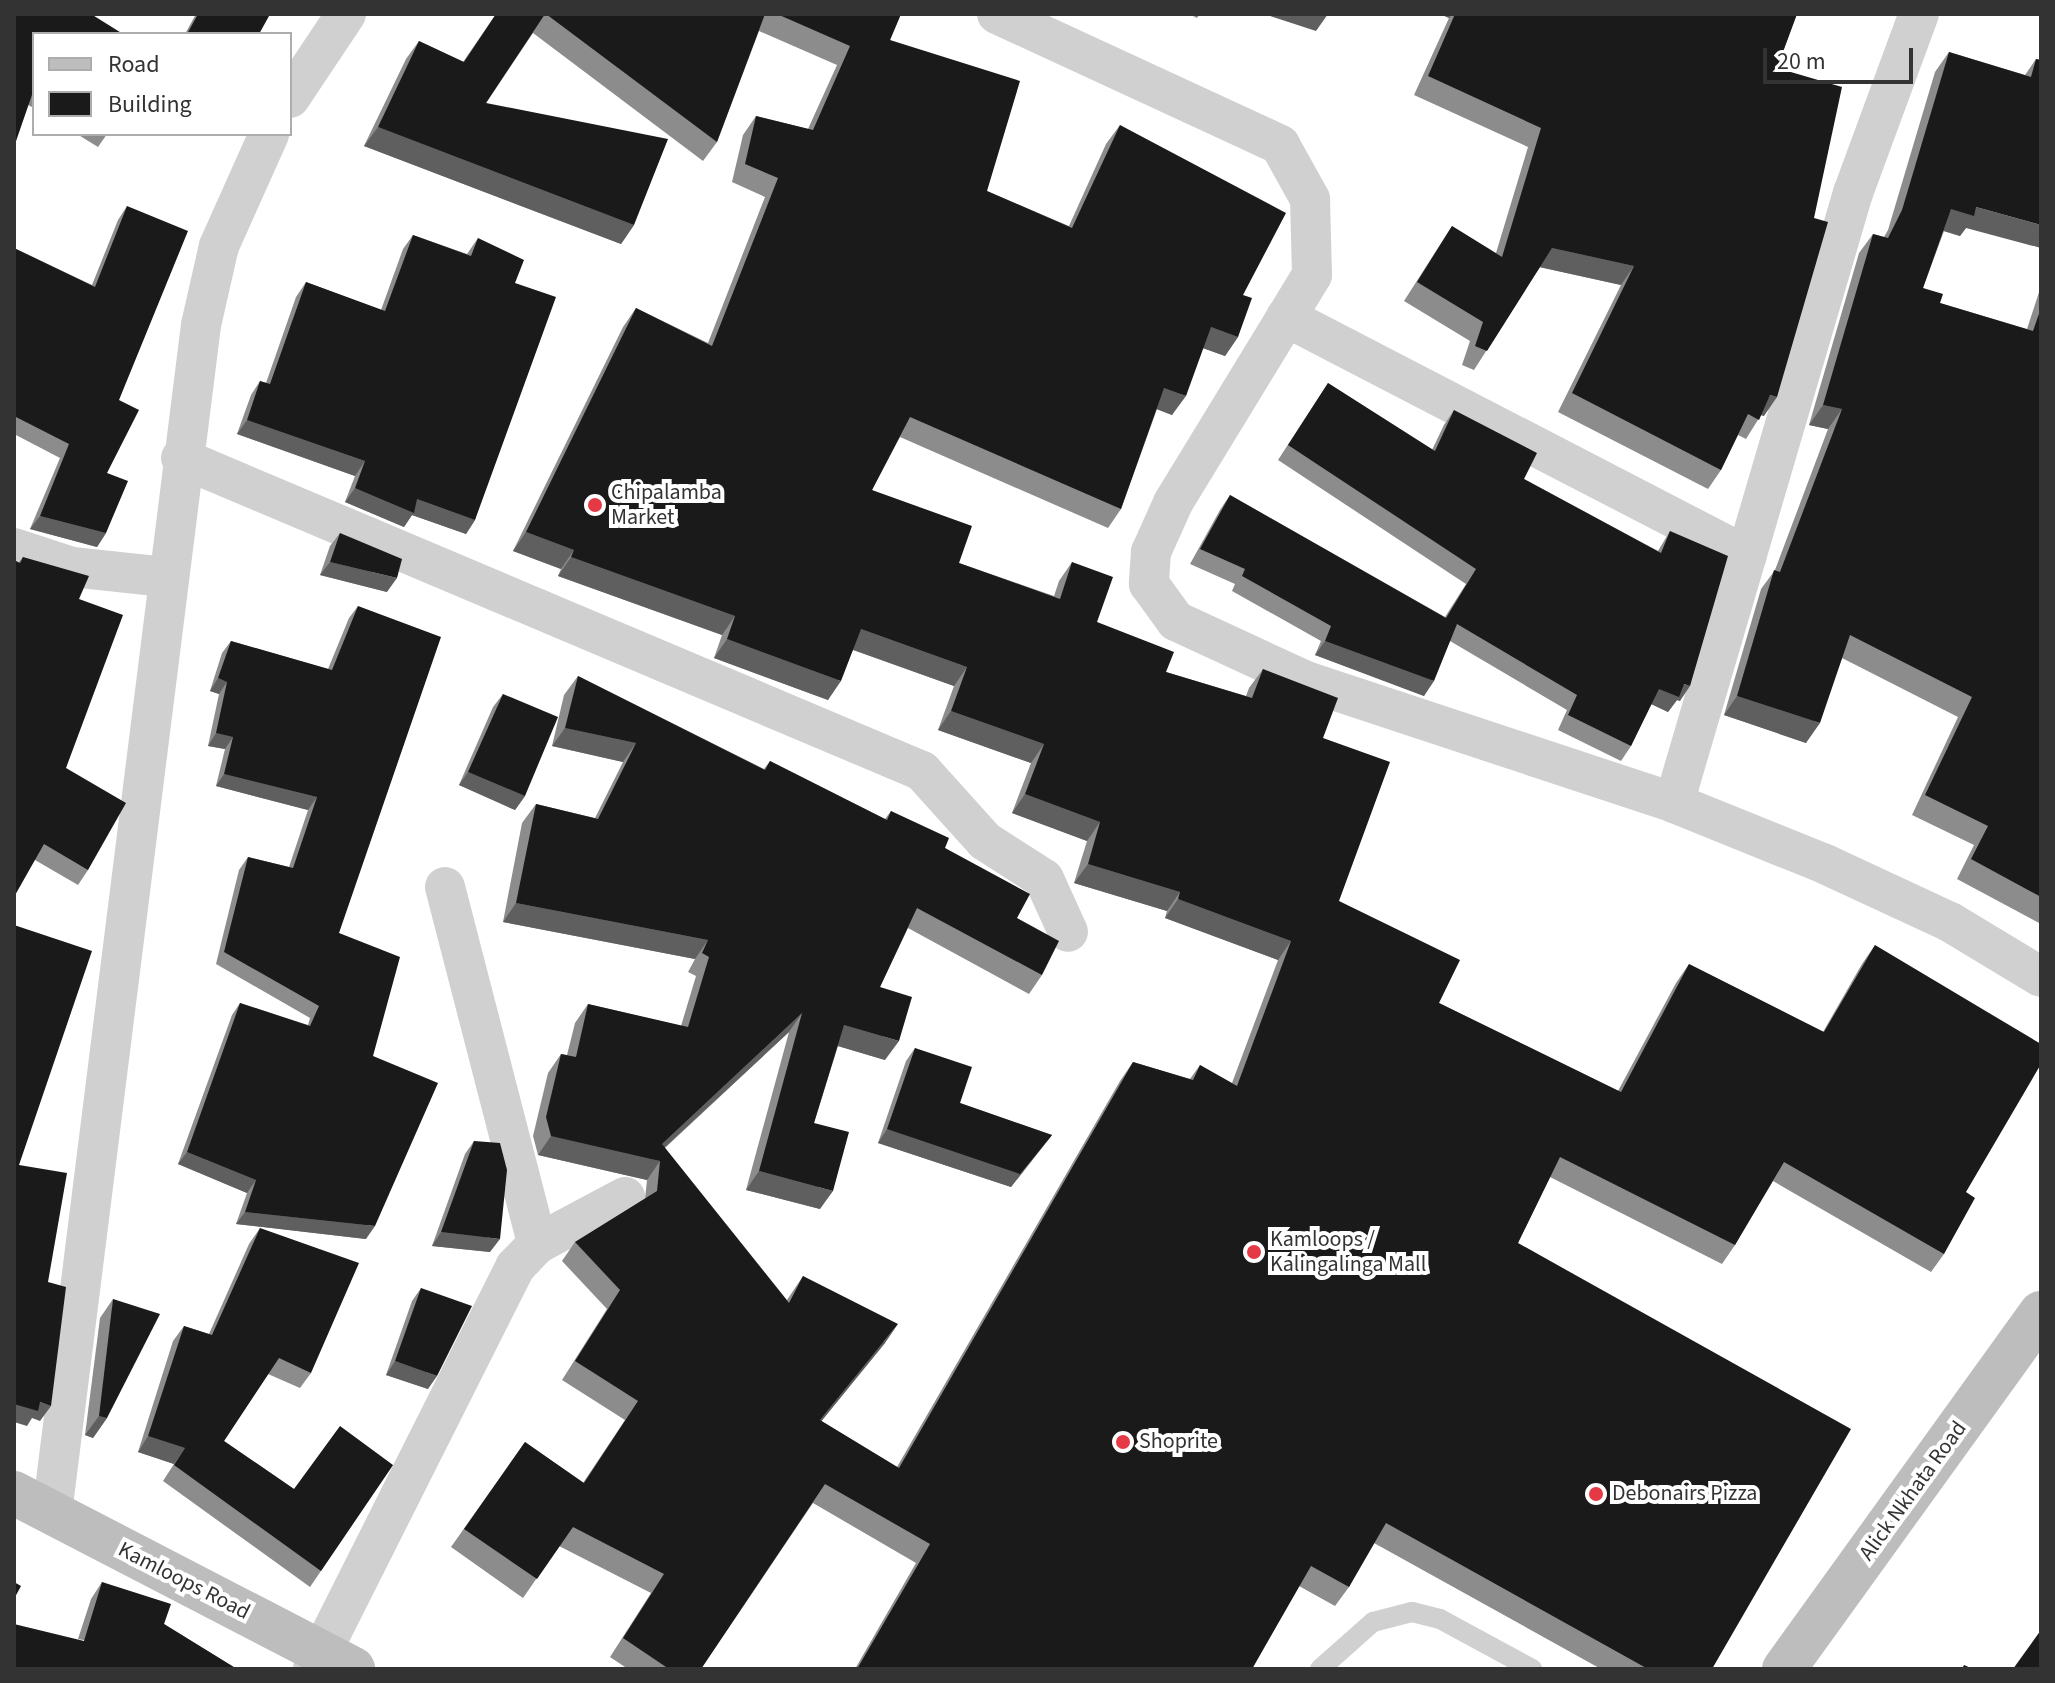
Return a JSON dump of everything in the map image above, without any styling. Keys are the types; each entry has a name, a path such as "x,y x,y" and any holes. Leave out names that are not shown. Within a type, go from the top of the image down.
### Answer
{"main road":[{"name":"Alick Nkhata Road","path":"1784,1669 2041,1313"},
{"name":"Kamloops Road","path":"14,1493 330,1664"}],"street":[{"path":"292,95 346,14"},
{"path":"997,14 1280,145 1310,199 1316,239 1312,275 1151,552 1149,584 1176,621 1306,681 1674,803 1950,922 2041,977"},
{"path":"1674,803 1853,193 1919,14"},
{"path":"52,1513 162,664 165,577 181,458 219,246 268,136"},
{"path":"1286,317 1747,556"},
{"path":"181,458 922,771 985,841 1044,879 1068,932"},
{"path":"14,548 72,567 165,577"},
{"path":"445,887 537,1244"},
{"path":"330,1664 515,1267 537,1244 625,1197"}],"lane":[{"path":"1320,1669 1373,1622 1412,1612 1440,1619 1532,1669"}],"building":[{"path":"14,14 91,14 120,32 32,32 32,95 14,147"},
{"path":"198,14 270,14 260,32 188,32"},
{"path":"496,14 545,14 486,103 668,139 634,225 378,127 419,41 464,62"},
{"path":"546,14 765,14 717,142"},
{"path":"777,14 901,14 890,40 1020,81 987,191 1072,228 1120,125 1286,213 1243,295 1252,298 1238,337 1211,327 1186,396 1164,388 1121,509 910,417 872,490 972,526 959,563 1060,599 1072,562 1113,577 1097,622 1174,652 1166,672 1252,698 1263,669 1338,698 1323,738 1390,762 1339,901 1460,960 1439,1003 1621,1092 1689,964 1824,1032 1875,945 2041,1044 2041,1064 1966,1192 1975,1198 1944,1254 1784,1162 1735,1245 1560,1157 1518,1243 1851,1429 1712,1669 1648,1669 1386,1523 1349,1587 1311,1566 1252,1669 857,1669 930,1544 825,1484 701,1669 669,1669 623,1638 664,1574 573,1527 537,1579 464,1529 525,1442 584,1483 638,1401 575,1361 620,1290 575,1242 657,1191 660,1161 551,1136 546,1117 561,1054 576,1057 588,1004 688,1027 709,957 702,953 708,940 516,903 536,804 598,819 636,743 565,728 578,676 765,770 770,761 887,820 891,811 949,838 945,848 1030,894 1017,918 1059,941 1042,975 917,908 880,987 912,997 899,1041 844,1025 814,1123 849,1132 833,1191 759,1171 802,1013 662,1144 789,1303 803,1276 898,1324 820,1420 899,1468 1133,1062 1193,1080 1200,1065 1237,1086 1291,941 1178,899 1180,892 1088,864 1100,822 1025,794 1044,744 951,711 967,667 861,629 841,681 727,639 735,616 571,557 574,550 526,532 636,308 712,346 778,178 745,164 756,116 813,130 850,46"},
{"path":"1455,14 1797,14 1777,68 1842,87 1814,218 1828,222 1777,397 1770,395 1759,420 1748,414 1721,470 1572,393 1634,266 1552,248 1487,351 1475,346 1483,322 1417,282 1452,226 1502,257 1541,128 1428,76"},
{"path":"1949,52 2031,77 2036,59 2041,60 2041,225 1976,207 1974,216 1951,209 1923,288 1943,294 1940,303 2033,331 2041,308 2041,897 1971,859 1988,826 1925,795 1972,697 1850,635 1820,723 1737,696 1774,570 1780,572 1842,409 1823,405 1873,234 1888,238 1902,210"},
{"path":"127,206 188,231 119,400 139,410 107,473 128,481 106,533 40,516 69,444 14,416 14,248 95,287"},
{"path":"413,235 471,256 478,238 524,260 515,283 556,297 475,520 417,499 414,513 355,488 365,461 247,420 260,381 270,384 306,282 385,311"},
{"path":"1328,383 1435,451 1454,410 1537,453 1524,479 1661,553 1670,531 1728,556 1690,686 1684,684 1679,697 1659,689 1631,746 1568,715 1577,695 1457,624 1434,681 1325,641 1331,626 1242,576 1245,569 1200,549 1230,495 1446,618 1476,569 1288,445"},
{"path":"340,533 402,559 397,578 330,562"},
{"path":"23,557 89,576 79,599 123,615 66,768 126,803 88,870 44,844 14,897 14,560 20,563"},
{"path":"358,606 441,637 339,933 400,957 373,1056 438,1083 375,1226 245,1212 256,1180 187,1152 240,1003 310,1026 319,1006 224,952 248,857 293,868 317,797 224,774 233,737 216,733 227,682 218,678 231,641 332,670"},
{"path":"503,694 558,717 525,796 468,772"},
{"path":"14,925 92,951 19,1165 67,1173 48,1282 66,1287 51,1406 40,1402 38,1411 14,1404"},
{"path":"915,1048 972,1067 960,1103 1052,1135 1020,1174 887,1129"},
{"path":"474,1141 500,1143 507,1170 500,1239 441,1232"},
{"path":"260,1228 359,1263 311,1373 279,1358 224,1441 294,1489 340,1426 393,1465 321,1571 174,1465 185,1448 148,1436 184,1326 212,1335"},
{"path":"421,1288 472,1306 437,1376 395,1361"},
{"path":"113,1299 160,1314 107,1418 99,1416"},
{"path":"14,1582 21,1586 14,1599"},
{"path":"102,1582 171,1604 164,1624 237,1669 14,1669 14,1624 84,1641"},
{"path":"2041,1630 2041,1669 2013,1669"}],"place":[{"name":"Chipalamba Market","path":"595,505"},
{"name":"Kamloops / Kalingalinga Mall","path":"1254,1252"},
{"name":"Shoprite","path":"1123,1442"},
{"name":"Debonairs Pizza","path":"1596,1494"}]}
